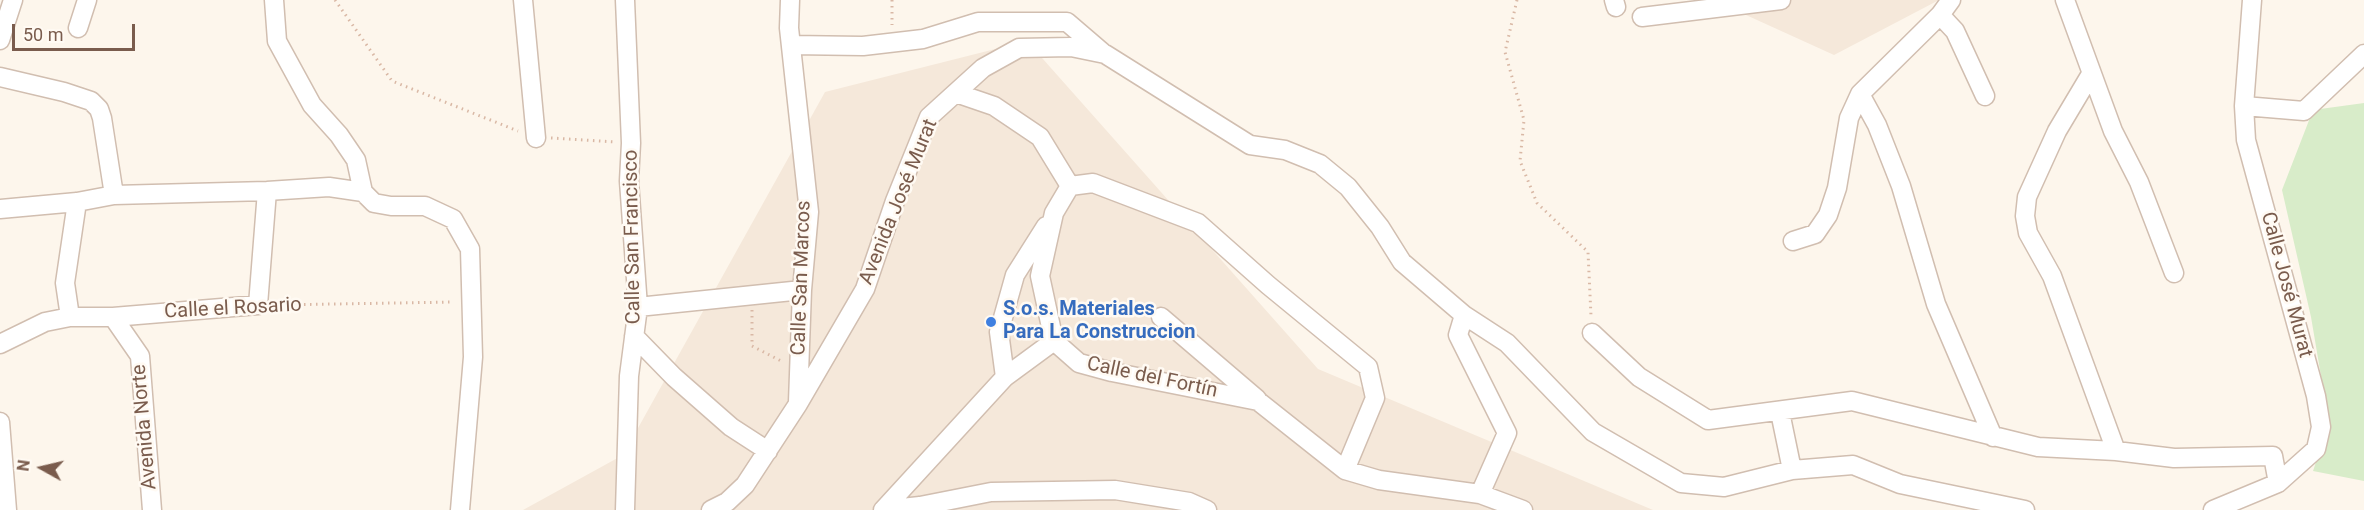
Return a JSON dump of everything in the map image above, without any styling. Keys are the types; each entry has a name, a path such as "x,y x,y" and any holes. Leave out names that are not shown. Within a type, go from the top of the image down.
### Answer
{"street":[{"path":"0,40 13,0"},
{"path":"78,28 87,0"},
{"path":"274,0 277,41 312,105 339,135 356,160 363,192"},
{"path":"523,0 536,138"},
{"name":"Calle San Francisco","path":"625,0 631,143 629,181 638,307 629,376 625,510"},
{"name":"Calle San Marcos","path":"790,0 791,45 808,212 802,290 798,404"},
{"path":"1642,17 1782,0"},
{"path":"1793,241 1815,234 1827,215 1837,188 1850,118 1860,94 1940,15 1951,0"},
{"path":"2065,0 2113,131 2139,182 2174,273"},
{"name":"Calle José Murat","path":"2213,510 2278,483 2316,449 2321,427 2316,396 2246,140 2244,106 2252,0"},
{"path":"1940,15 1955,31 1985,96"},
{"path":"791,45 863,46 923,39 978,22 1067,22 1105,54"},
{"name":"Avenida José Murat","path":"723,508 745,485 768,452 864,289 895,201 929,117 983,68 1019,48 1071,47 1105,54 1250,145 1285,150 1320,164 1348,187 1380,228 1402,262 1464,315 1507,343 1593,432 1681,483 1724,487 1792,471 1853,465 1900,484 2025,510"},
{"path":"2244,106 2304,111 2364,54"},
{"path":"2091,74 2057,131 2027,197 2025,216 2028,233 2052,276 2116,451"},
{"path":"0,77 64,92 91,101 99,109 114,195"},
{"path":"956,93 994,106 1040,137 1070,186"},
{"path":"1860,94 1877,125 1901,186 1936,304 1993,437"},
{"path":"1070,186 1093,183 1198,223 1368,368 1375,398 1345,470"},
{"path":"1005,377 999,332 1015,275 1070,186"},
{"path":"0,209 77,202 114,195 329,187 363,192 374,202 391,206 425,206 453,219 470,249 473,357 460,510"},
{"path":"258,305 267,191"},
{"path":"70,317 65,283 77,202"},
{"path":"883,510 1005,377 1054,341 1040,276 1054,213"},
{"path":"638,307 802,290"},
{"name":"Calle el Rosario","path":"0,344 45,322 70,317 113,317 258,305"},
{"path":"1464,315 1458,335 1507,433 1480,494"},
{"name":"Avenida Norte","path":"113,317 140,356 152,510"},
{"name":"Calle del Fortín","path":"1161,317 1258,400 1345,470 1379,480 1480,494 1523,510"},
{"path":"1592,333 1639,377 1708,420 1851,401 2038,447 2116,451 2174,458 2273,456 2278,483"},
{"path":"634,336 674,377 731,427 768,452"},
{"name":"Calle del Fortín","path":"1054,341 1079,363 1112,372 1258,400"},
{"path":"1780,412 1792,471"},
{"path":"0,422 7,510"},
{"path":"883,510 967,503 991,492 1115,490 1190,502 1207,510"}],"path":[{"path":"335,0 392,81 536,138 631,143"},
{"path":"892,0 892,42"},
{"path":"1518,0 1505,52 1524,120 1520,161 1537,203 1588,252 1592,333"},
{"path":"751,294 752,346 798,370"},
{"name":"Calle el Rosario","path":"258,305 471,302"}],"shaded area":[{"path":"1713,0 1939,0 1834,55"},
{"path":"1027,41 1318,369 1653,510 523,510 623,455 825,92"}],"green space":[{"path":"2364,103 2364,481 2313,471 2329,423 2311,317 2282,190 2313,110"}],"place":[{"name":"S.o.s. Materiales Para La Construccion","path":"991,322"}]}
